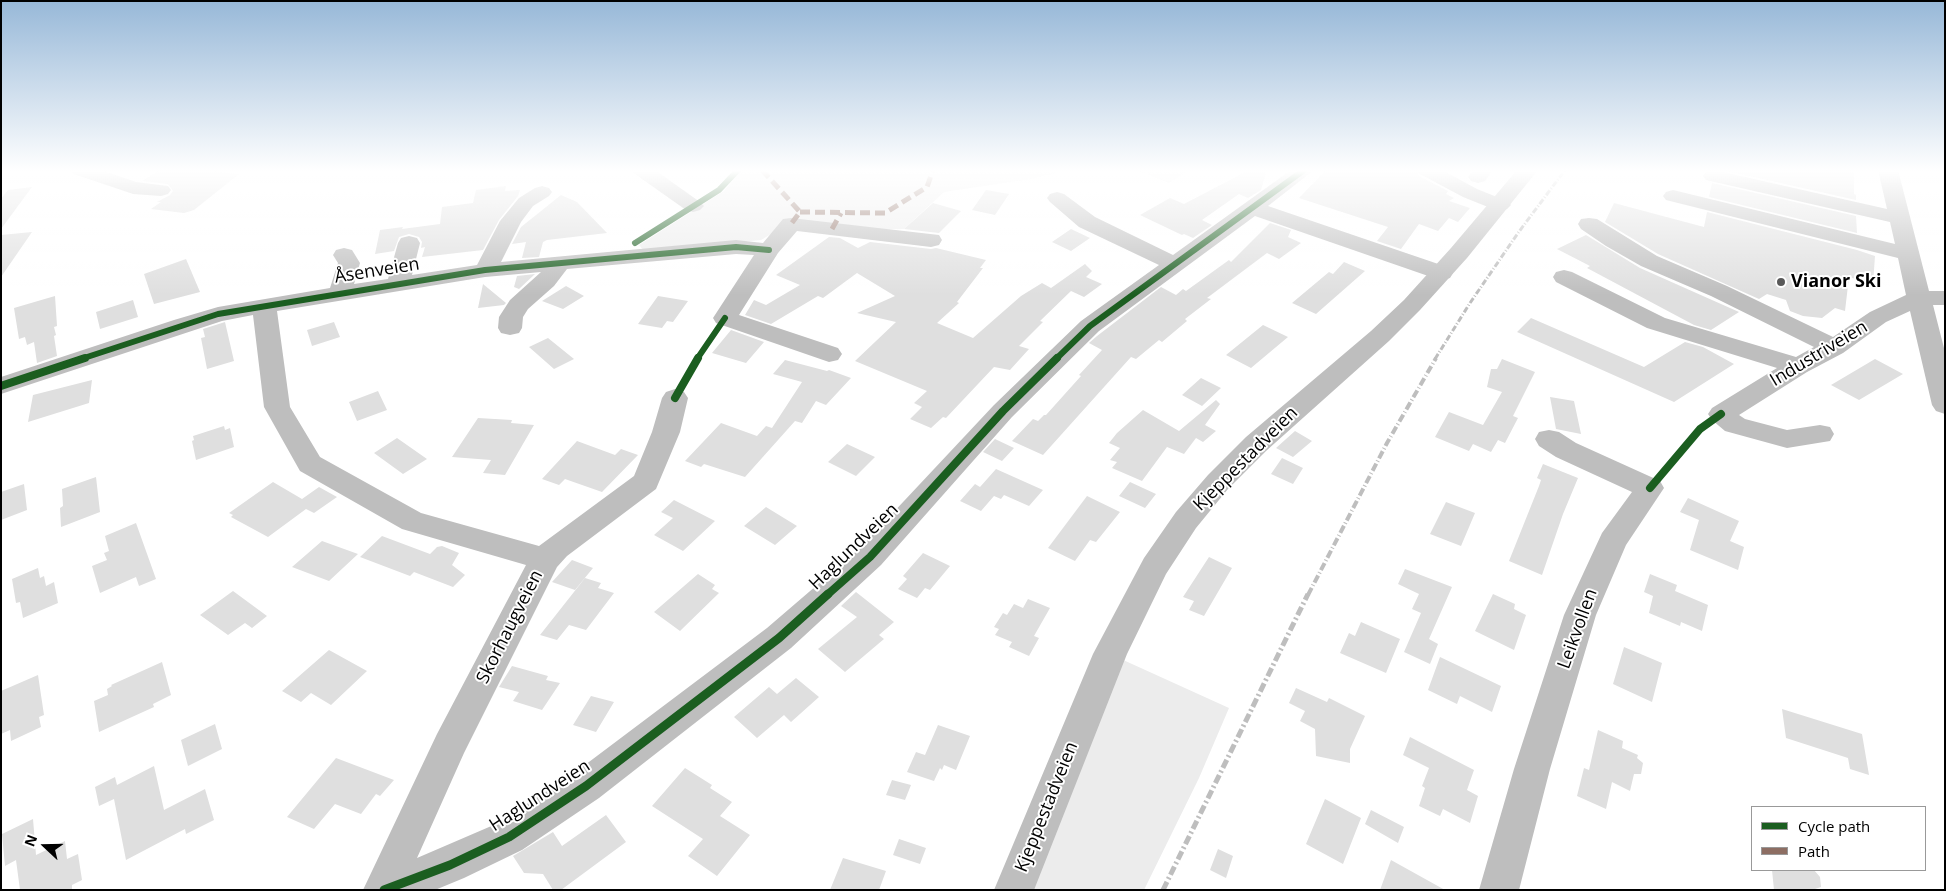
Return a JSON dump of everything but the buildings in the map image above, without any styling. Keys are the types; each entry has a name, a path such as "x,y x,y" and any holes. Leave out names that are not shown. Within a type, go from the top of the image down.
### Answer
{"street":[{"path":"485,270 511,221 518,212"},
{"path":"1074,212 1087,222 1175,264"},
{"name":"Haglundveien","path":"384,890 450,865 509,837 586,786 778,638 870,557 1003,411 1090,326 1247,212"},
{"path":"1262,212 1442,273"},
{"name":"Kjeppestadveien","path":"1014,890 1110,654 1144,586 1186,520 1218,482 1256,444 1380,336 1442,273 1494,212"},
{"path":"1736,212 1908,254"},
{"path":"1871,212 1899,218"},
{"path":"1898,212 1945,405"},
{"path":"829,354 725,318 769,250 791,224 896,235 939,235"},
{"path":"1589,224 1649,261 1719,291 1834,347"},
{"path":"398,283 409,243"},
{"path":"616,258 623,250 634,243"},
{"name":"Åsenveien","path":"1,386 218,314 340,292 485,270 736,248 769,250"},
{"path":"340,292 349,263 344,255"},
{"path":"510,328 511,317 518,305 546,280 559,264"},
{"path":"1564,277 1656,323 1798,366"},
{"name":"Industriveien","path":"1820,434 1788,439 1774,437 1735,425 1721,414 1798,366 1834,347 1878,317 1918,298 1945,298"},
{"path":"264,306 277,407 310,464 412,521 545,559"},
{"name":"Skorhaugveien","path":"384,890 450,745 545,559 556,548 646,482 666,432 675,398"},
{"name":"Leikvollen","path":"1499,890 1532,769 1580,615 1613,541 1650,488 1566,450 1549,438"}],"shaded area":[{"path":"692,212 923,212 904,229 776,231 761,240 644,251 639,245"},
{"path":"1110,654 1229,708 1199,778 1144,890 1014,890"}],"railway":[{"path":"1435,359 1470,303 1534,212"},
{"path":"1308,595 1387,443 1436,358"},
{"path":"1163,890 1308,594"}],"marked path":[{"path":"791,224 800,212"},
{"path":"800,212 887,212"},
{"path":"832,229 841,213"}],"cycle path":[{"path":"635,243 685,212"},
{"path":"384,890 450,865 509,837 586,786 779,638 870,557 1003,411 1090,326 1247,212"},
{"path":"1,386 218,314 485,270 736,247 769,250"},
{"path":"675,398 693,365 725,318"},
{"path":"1650,488 1700,429 1721,414"}],"place":[{"name":"Vianor Ski","path":"1781,282"}]}
